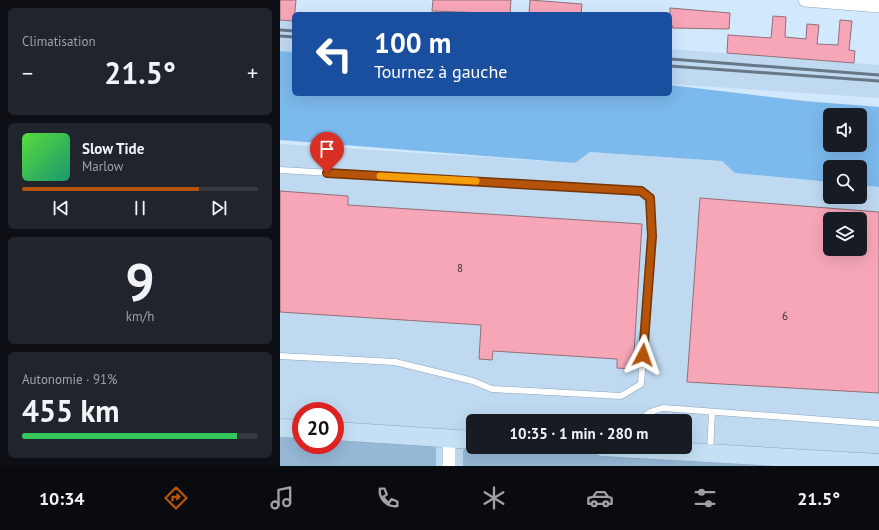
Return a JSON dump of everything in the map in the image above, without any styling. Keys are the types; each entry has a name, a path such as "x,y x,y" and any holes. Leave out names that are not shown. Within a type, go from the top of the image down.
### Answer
{"street":[{"path":"805,0 879,6"},
{"path":"280,428 292,429"},
{"path":"344,432 466,439"},
{"path":"449,438 449,466"},
{"path":"692,452 879,463"}],"lane":[{"path":"280,170 641,191 650,198 652,236 641,384 622,396 492,389 473,381 395,362 280,356"},
{"path":"648,414 663,408 879,424"},
{"path":"710,453 712,412"}],"shaded area":[{"path":"280,20 292,21 292,52 280,51"},
{"path":"672,49 879,65 879,98 672,84"},
{"path":"280,51 292,52 292,96 672,96 672,85 804,101 879,107 879,187 867,186 867,160 823,160 823,181 735,173 722,161 590,152 575,163 280,140"},
{"path":"280,144 575,163 590,152 722,161 735,173 823,181 823,204 867,204 867,186 879,187 879,466 280,466"},
{"path":"280,434 292,435 292,454 344,454 344,439 433,445 436,448 436,466 280,466"},
{"path":"466,448 466,454 606,454 811,466 463,466 463,450"}],"building":[{"path":"280,0 296,0 295,12 292,12 292,21 280,20"},
{"path":"433,0 511,0 510,12 432,11"},
{"path":"530,0 582,4 581,12 529,12"},
{"path":"670,8 730,13 729,29 672,28 672,12 670,12"},
{"path":"773,16 786,17 785,37 806,39 807,24 819,25 817,44 838,45 840,20 852,21 849,50 855,51 854,63 727,53 728,35 771,38"},
{"path":"280,191 348,196 348,205 642,224 633,369 617,368 617,359 493,351 492,360 479,359 481,325 280,312"},
{"path":"700,198 879,212 879,393 687,382"}],"railway":[{"path":"280,30 292,31"},
{"path":"280,36 292,37"},
{"path":"672,59 879,75"},
{"path":"672,66 879,81"}],"slow traffic":[{"path":"380,176 476,181"}],"route":[{"path":"327,173 641,191 650,198 652,236 643,355"}]}
